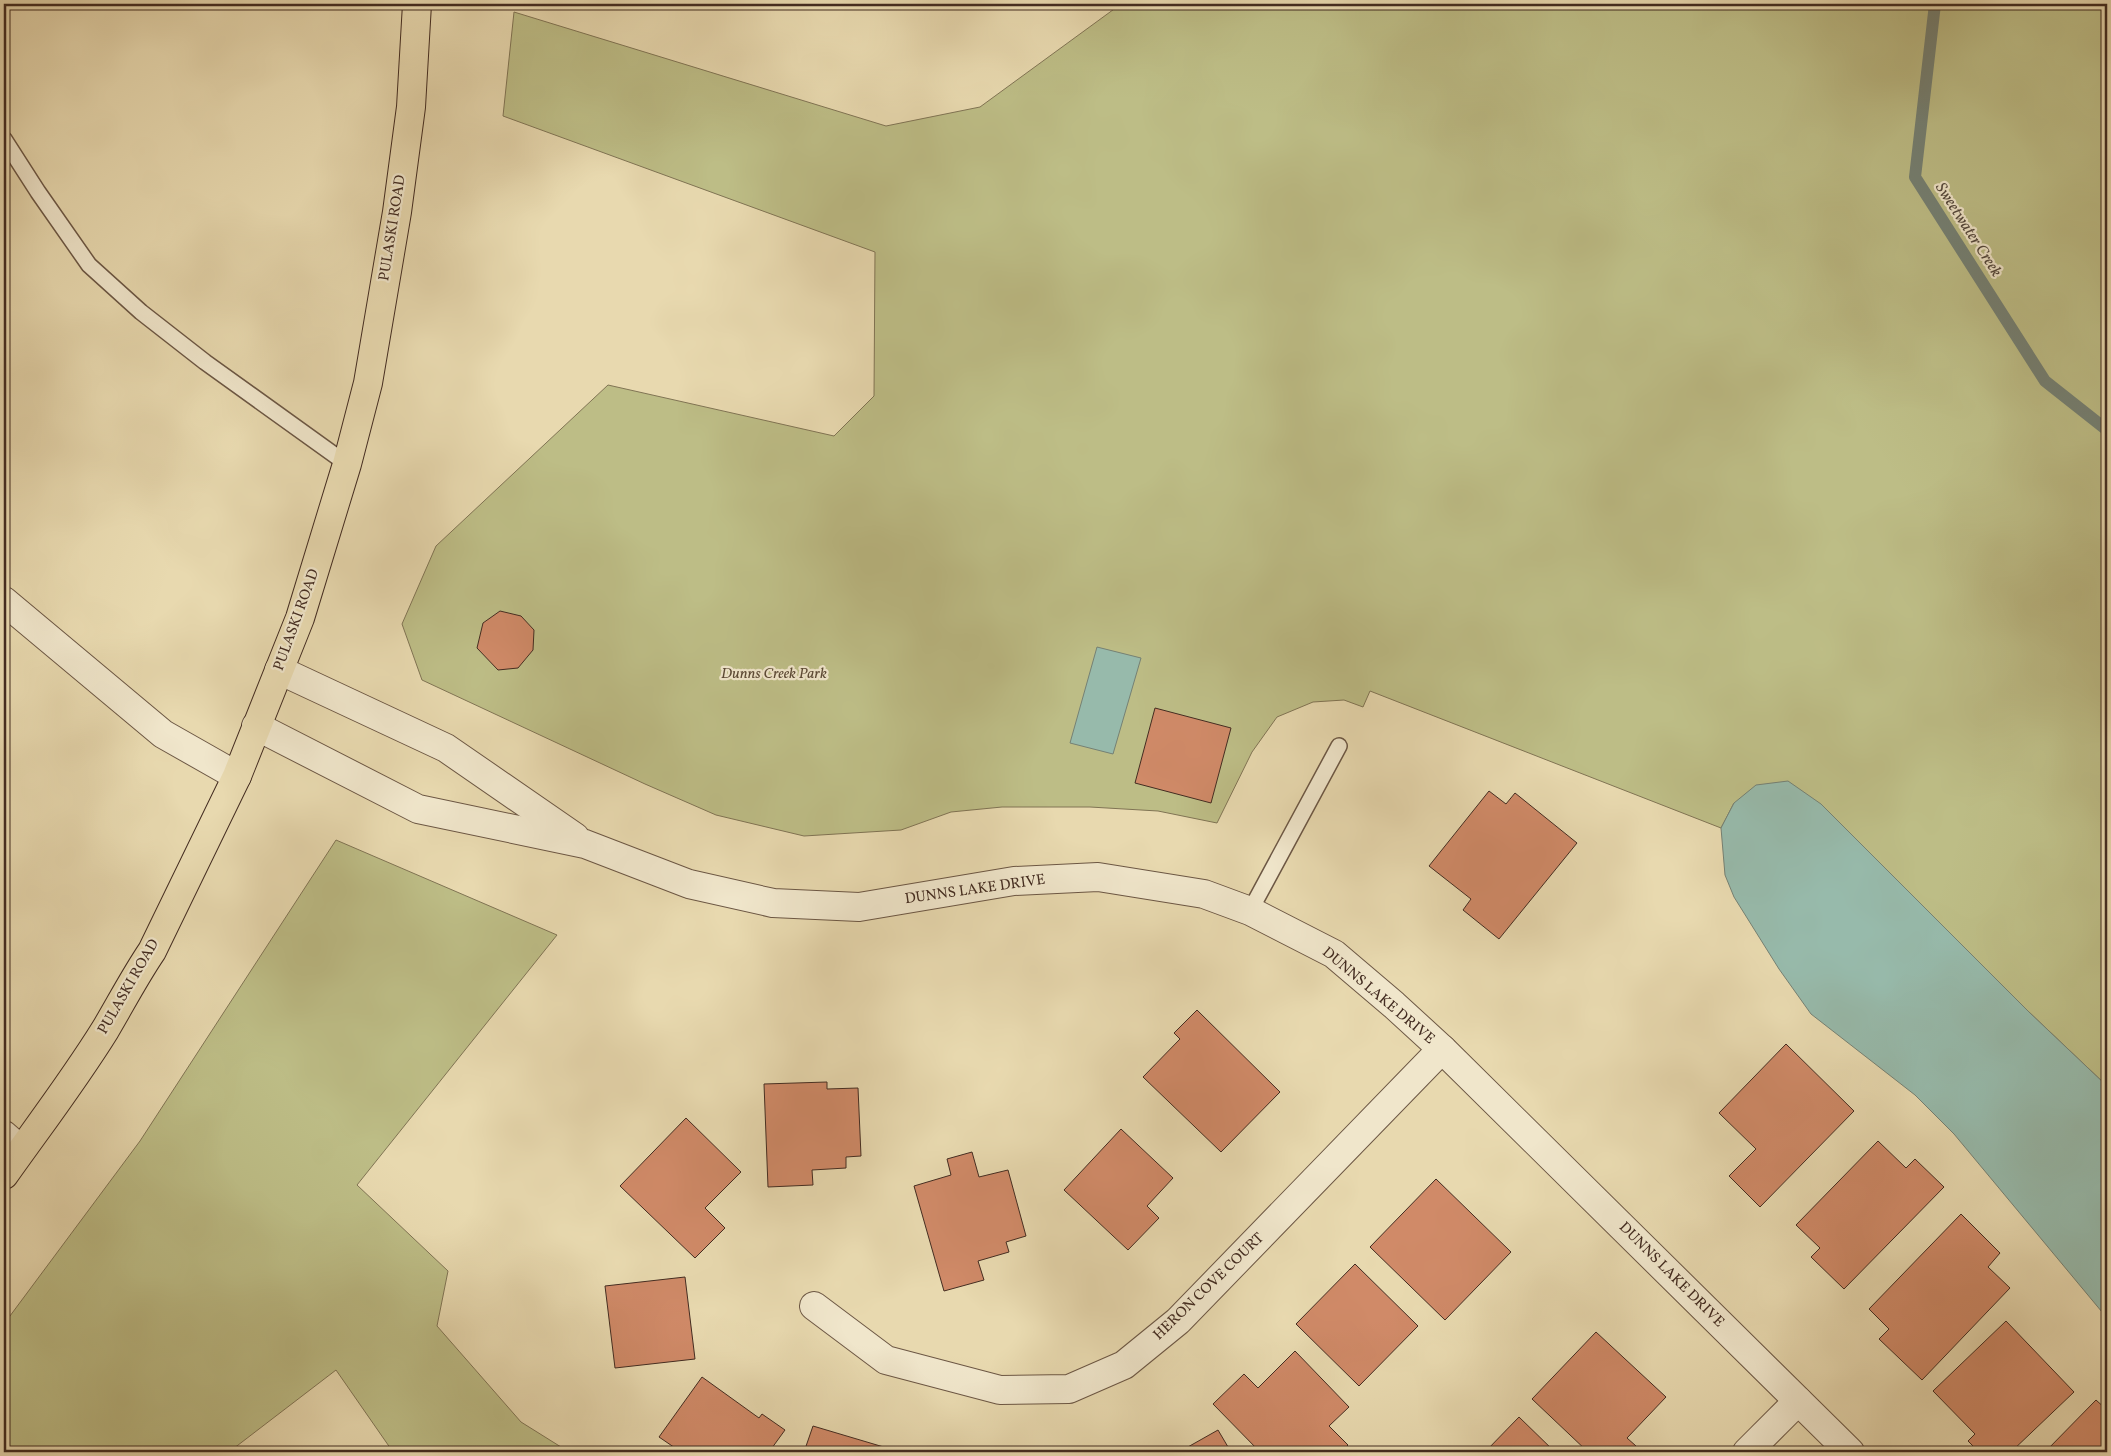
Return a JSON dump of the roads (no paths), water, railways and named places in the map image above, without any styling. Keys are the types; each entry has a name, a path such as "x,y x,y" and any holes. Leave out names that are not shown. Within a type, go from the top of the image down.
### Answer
{"main road":[{"name":"PULASKI ROAD","path":"4,1175 13,1143 94,1046 152,951 237,776 300,618 347,464 368,383 397,212 411,107 417,4"}],"street":[{"path":"4,602 163,734 237,776"},
{"path":"279,670 446,748 584,844"},
{"path":"256,726 418,809 584,844"},
{"name":"DUNNS LAKE DRIVE","path":"584,844 690,884 773,903 859,907 1014,881 1098,877 1204,894 1250,911 1334,954 1394,1005 1442,1049 1850,1452"},
{"name":"HERON COVE COURT","path":"814,1306 886,1360 1000,1390 1070,1389 1124,1365 1178,1321 1442,1049"},
{"path":"1748,1452 1798,1401"}],"lane":[{"path":"4,139 89,265 141,312 205,362 347,464"},
{"path":"1250,911 1340,746"}],"waterway":[{"name":"Sweetwater Creek","path":"1935,4 1915,177 2045,381 2107,430"}],"park label":[{"name":"Dunns Creek Park","path":"774,674"}]}
